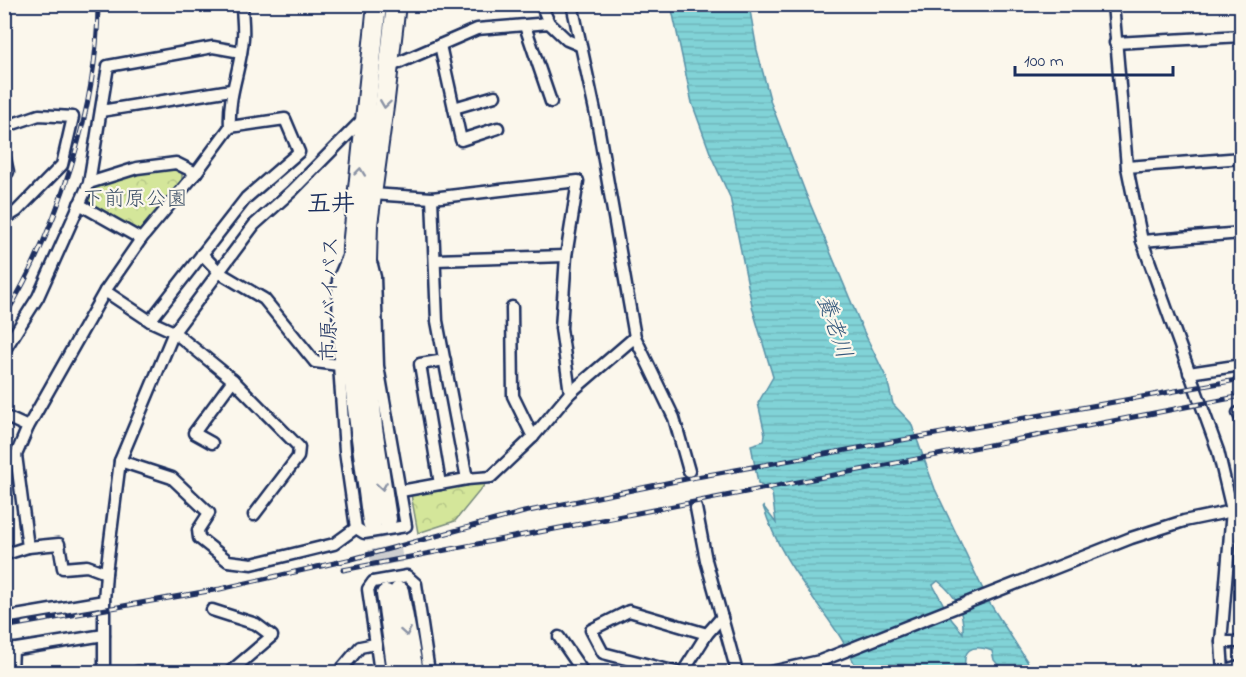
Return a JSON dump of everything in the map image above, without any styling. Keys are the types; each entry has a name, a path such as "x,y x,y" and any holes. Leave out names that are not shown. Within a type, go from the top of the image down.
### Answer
{"highway":[{"name":"市原バイパス","path":"372,523 353,377 350,330 359,247 365,117 377,4"},
{"name":"市原バイパス","path":"359,247 372,194 396,4"},
{"path":"397,672 392,592 414,672"}],"street":[{"path":"4,463 15,455 28,427 105,291 141,239 196,173 230,127 231,90 243,37 242,4"},
{"path":"541,4 549,23 567,40 579,45"},
{"path":"572,4 597,120 635,337 674,418 689,471"},
{"path":"1113,4 1126,167 1142,241 1237,509 1221,642 1223,672 1242,665"},
{"path":"389,67 477,29 549,23"},
{"path":"525,26 551,102"},
{"path":"1115,43 1242,36"},
{"path":"440,45 461,140 498,128"},
{"path":"4,351 38,297 89,183 108,66 213,47 241,52"},
{"path":"101,111 231,90"},
{"path":"454,108 495,96"},
{"path":"4,128 39,115 73,117 62,165 17,211 4,219"},
{"path":"104,672 106,573 120,461 174,332 254,225 292,191 365,117"},
{"path":"150,321 246,198 299,152 285,119 230,127"},
{"path":"4,154 8,172"},
{"path":"1126,167 1242,158"},
{"path":"89,183 137,168 176,162 196,173"},
{"path":"372,194 432,198 578,181 566,256 561,328 570,393"},
{"path":"432,198 437,321 467,479"},
{"path":"79,204 141,239"},
{"path":"1142,241 1242,233"},
{"path":"359,247 375,277 378,366 406,526 364,533 372,523 345,451 339,365 338,280 359,247"},
{"path":"202,254 220,273 264,299 315,362 339,365"},
{"path":"435,260 566,256"},
{"path":"105,291 150,321 174,332 233,380 299,447 298,457 254,515"},
{"path":"512,306 513,396 533,437"},
{"path":"401,491 491,477 533,437 570,393 635,337"},
{"path":"440,484 420,364 445,360"},
{"path":"1189,373 1242,365"},
{"path":"212,443 195,433 233,380"},
{"path":"1242,412 1238,412 1242,422"},
{"path":"4,416 28,427"},
{"path":"15,455 28,547"},
{"path":"120,461 172,478 209,513 198,530 199,538 228,561 252,564 334,544 372,523"},
{"path":"696,508 706,560 737,672"},
{"path":"771,672 822,667 843,652 1126,540 1184,521 1237,509"},
{"path":"4,553 28,547 59,544 63,568 87,566 106,573"},
{"path":"380,672 368,589 373,582 407,576 416,584 429,672"},
{"path":"4,618 104,600"},
{"path":"212,610 256,624 272,636 230,672"},
{"path":"676,672 603,654 591,630 629,611 707,634"},
{"path":"683,672 707,634 722,617"},
{"path":"12,672 9,650 104,635"},
{"path":"559,637 583,672"},
{"path":"1221,642 1242,642"},
{"path":"339,672 360,647 375,644"}],"green space":[{"name":"下前原公園","path":"173,169 182,172 182,181 144,231 137,232 91,206 88,200 91,191 106,182 129,175"},
{"path":"491,477 455,521 418,533 410,489"}],"water":[{"name":"養老川","path":"671,5 749,5 757,50 771,103 863,330 887,379 893,404 911,423 935,489 989,602 1034,672 1004,672 994,660 992,651 973,648 966,654 966,672 859,672 845,644 787,558 763,506 776,523 772,493 758,483 751,445 764,441 765,434 758,403 773,377 753,310 730,197 712,158 692,103","holes":["938,581 958,604 963,633 952,620 933,585"]}],"tunnel":[{"path":"387,519 399,591"},
{"path":"372,522 386,594"}],"railway":[{"path":"4,318 41,246 71,167 91,85 98,4"},
{"path":"4,627 220,589 352,559 524,512 691,478 1242,379"},
{"path":"343,570 1242,396"}],"district":[{"name":"五井","path":"331,205"}]}
